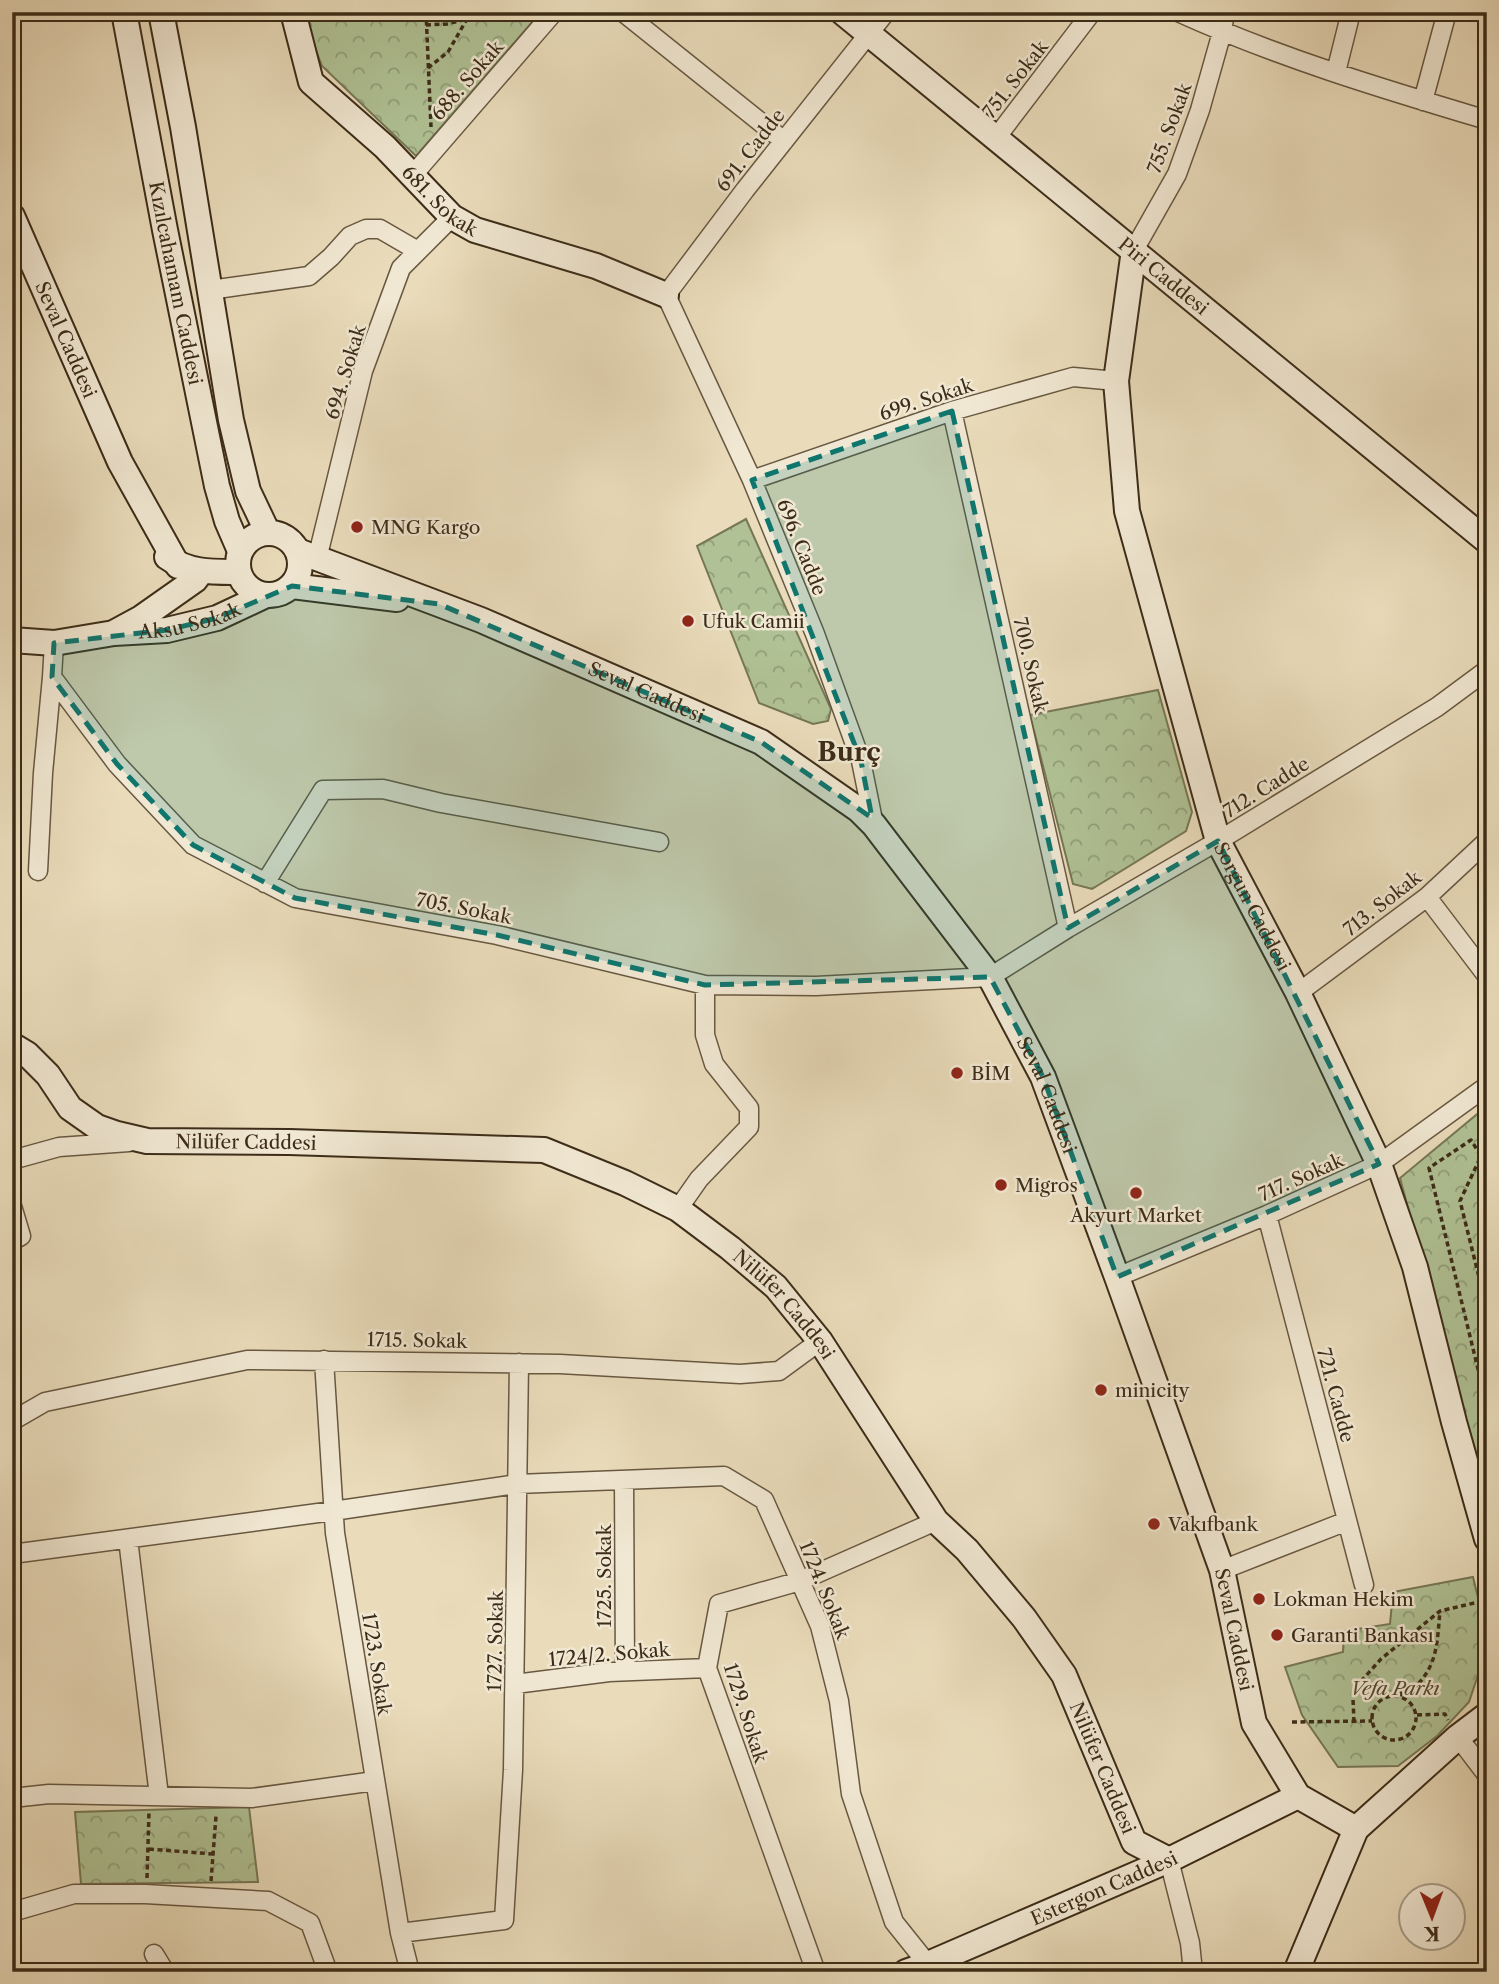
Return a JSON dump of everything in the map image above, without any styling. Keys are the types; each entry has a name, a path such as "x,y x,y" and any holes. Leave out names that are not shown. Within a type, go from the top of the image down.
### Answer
{"street":[{"name":"Kızılcahamam Caddesi","path":"124,12 217,486 239,562"},
{"name":"Kızılcahamam Caddesi","path":"161,12 239,455 248,491 268,533"},
{"name":"681. Sokak","path":"293,12 311,82 385,147 452,217 475,230 596,266 666,295"},
{"name":"688. Sokak","path":"412,176 554,12"},
{"path":"622,12 784,141"},
{"name":"Piri Caddesi","path":"842,12 1487,541"},
{"name":"691. Cadde","path":"666,295 886,12"},
{"name":"751. Sokak","path":"996,138 1092,12"},
{"path":"1178,12 1222,32 1336,72 1487,120"},
{"name":"755. Sokak","path":"1134,250 1177,174 1200,110 1225,12"},
{"path":"1336,72 1350,12"},
{"path":"1423,101 1447,12"},
{"name":"Seval Caddesi","path":"12,216 120,462 138,522 153,547 190,569"},
{"name":"694. Sokak","path":"307,555 363,371 401,268 452,217"},
{"path":"210,290 309,276 350,236 366,229 380,229 418,251"},
{"name":"Sorgun Caddesi","path":"1134,250 1116,380 1127,511 1218,841 1298,993 1379,1164 1415,1267 1487,1539"},
{"name":"696. Cadde","path":"666,295 752,480 815,634 861,761 874,825"},
{"name":"699. Sokak","path":"752,480 952,411 1073,377 1116,380"},
{"name":"700. Sokak","path":"952,411 1068,928"},
{"path":"264,596 250,590 239,562 251,538 268,533"},
{"name":"Seval Caddesi","path":"268,533 285,537 307,555 439,604 761,742 859,810 874,825 990,977 1043,1077 1222,1570 1254,1723 1298,1797"},
{"path":"292,586 307,555"},
{"path":"190,569 239,562"},
{"name":"Aksu Sokak","path":"114,633 195,579 190,569"},
{"name":"Seval Caddesi","path":"264,596 274,595 292,586 439,604"},
{"name":"Aksu Sokak","path":"12,640 54,643 114,633 167,630 217,618 264,596"},
{"path":"38,871 54,643"},
{"name":"712. Cadde","path":"990,977 1437,707 1487,670"},
{"name":"705. Sokak","path":"52,677 117,764 193,845 295,898 497,934 705,985 816,986 990,977"},
{"path":"265,883 323,790 383,789 440,803 659,842"},
{"name":"713. Sokak","path":"1298,993 1427,897 1487,841"},
{"path":"1427,897 1487,976"},
{"path":"678,1209 699,1179 749,1127 749,1108 714,1064 705,1035 705,985"},
{"name":"Nilüfer Caddesi","path":"12,1045 27,1054 48,1075 70,1108 97,1127 147,1140 544,1150 625,1183 678,1209 776,1287 820,1340 936,1521 967,1549 1024,1618 1065,1675 1134,1842 1169,1860"},
{"name":"717. Sokak","path":"1117,1277 1267,1215 1379,1164 1487,1086"},
{"path":"12,1160 59,1147 147,1140"},
{"path":"12,1206 20,1236 12,1241"},
{"name":"721. Cadde","path":"1267,1215 1364,1585"},
{"name":"1715. Sokak","path":"12,1421 45,1402 247,1360 519,1363 740,1374 779,1371 820,1340"},
{"name":"1723. Sokak","path":"324,1360 335,1533 400,1933 410,1972"},
{"name":"1727. Sokak","path":"400,1933 504,1920 513,1770 519,1363"},
{"name":"1724. Sokak","path":"12,1554 517,1484 724,1476 764,1500 820,1626 839,1701 851,1794 894,1922 923,1969"},
{"name":"1725. Sokak","path":"624,1480 625,1671"},
{"name":"1729. Sokak","path":"816,1972 707,1668 719,1604 800,1581 936,1521"},
{"path":"1222,1570 1347,1521"},
{"path":"128,1539 154,1796"},
{"name":"1724/2. Sokak","path":"515,1684 625,1671 707,1668"},
{"path":"1296,1972 1356,1829 1458,1737 1487,1715"},
{"path":"1458,1737 1487,1775"},
{"path":"12,1798 49,1794 252,1797 375,1781"},
{"path":"1298,1797 1356,1829"},
{"name":"Estergon Caddesi","path":"923,1969 1169,1860 1298,1797"},
{"path":"1169,1860 1190,1943 1194,1972"},
{"path":"12,1912 74,1894 145,1894 268,1901 310,1923 328,1972"},
{"path":"154,1954 166,1972"}],"path":[{"path":"426,12 432,150"},
{"path":"428,68 448,52 467,19 467,12"},
{"path":"426,24 447,24 467,19"},
{"path":"1487,1309 1460,1200 1480,1156 1471,1140 1429,1168 1487,1406"},
{"path":"1354,1722 1353,1699 1363,1679 1381,1659 1440,1611 1487,1600"},
{"path":"1399,1696 1403,1689 1413,1689 1427,1676 1436,1646 1440,1611"},
{"path":"1399,1696 1411,1703 1416,1722 1410,1734 1390,1740 1378,1734 1371,1721 1372,1714 1379,1701 1399,1696"},
{"path":"1416,1715 1445,1714 1458,1737"},
{"path":"1292,1721 1371,1721"},
{"path":"145,1894 154,1796"},
{"path":"210,1897 217,1797"},
{"path":"149,1849 213,1854"}],"highlighted area":[{"path":"952,411 1068,928 1218,841 1379,1164 1117,1277 1043,1077 990,977 705,985 497,935 295,898 193,845 117,764 52,677 54,643 167,630 217,618 292,586 439,604 761,742 872,818 861,761 752,480"}],"green space":[{"path":"301,12 541,12 416,156 322,66"},
{"path":"746,519 831,709 828,721 813,724 759,703 697,546"},
{"path":"1158,690 1192,812 1186,831 1092,889 1073,884 1030,715"},
{"path":"1487,1106 1487,1503 1400,1178"},
{"name":"Vefa Parkı","path":"1473,1577 1487,1635 1487,1648 1469,1702 1437,1736 1398,1766 1338,1767 1302,1715 1285,1667 1343,1652 1344,1631 1390,1624 1393,1592"},
{"path":"249,1807 258,1882 81,1884 75,1812"}],"place":[{"name":"MNG Kargo","path":"357,527"},
{"name":"Ufuk Camii","path":"688,621"},
{"name":"BİM","path":"957,1073"},
{"name":"Migros","path":"1001,1185"},
{"name":"Akyurt Market","path":"1136,1193"},
{"name":"minicity","path":"1101,1390"},
{"name":"Vakıfbank","path":"1154,1524"},
{"name":"Lokman Hekim","path":"1259,1599"},
{"name":"Garanti Bankası","path":"1277,1635"}],"district":[{"name":"Burç","path":"849,752"}]}
